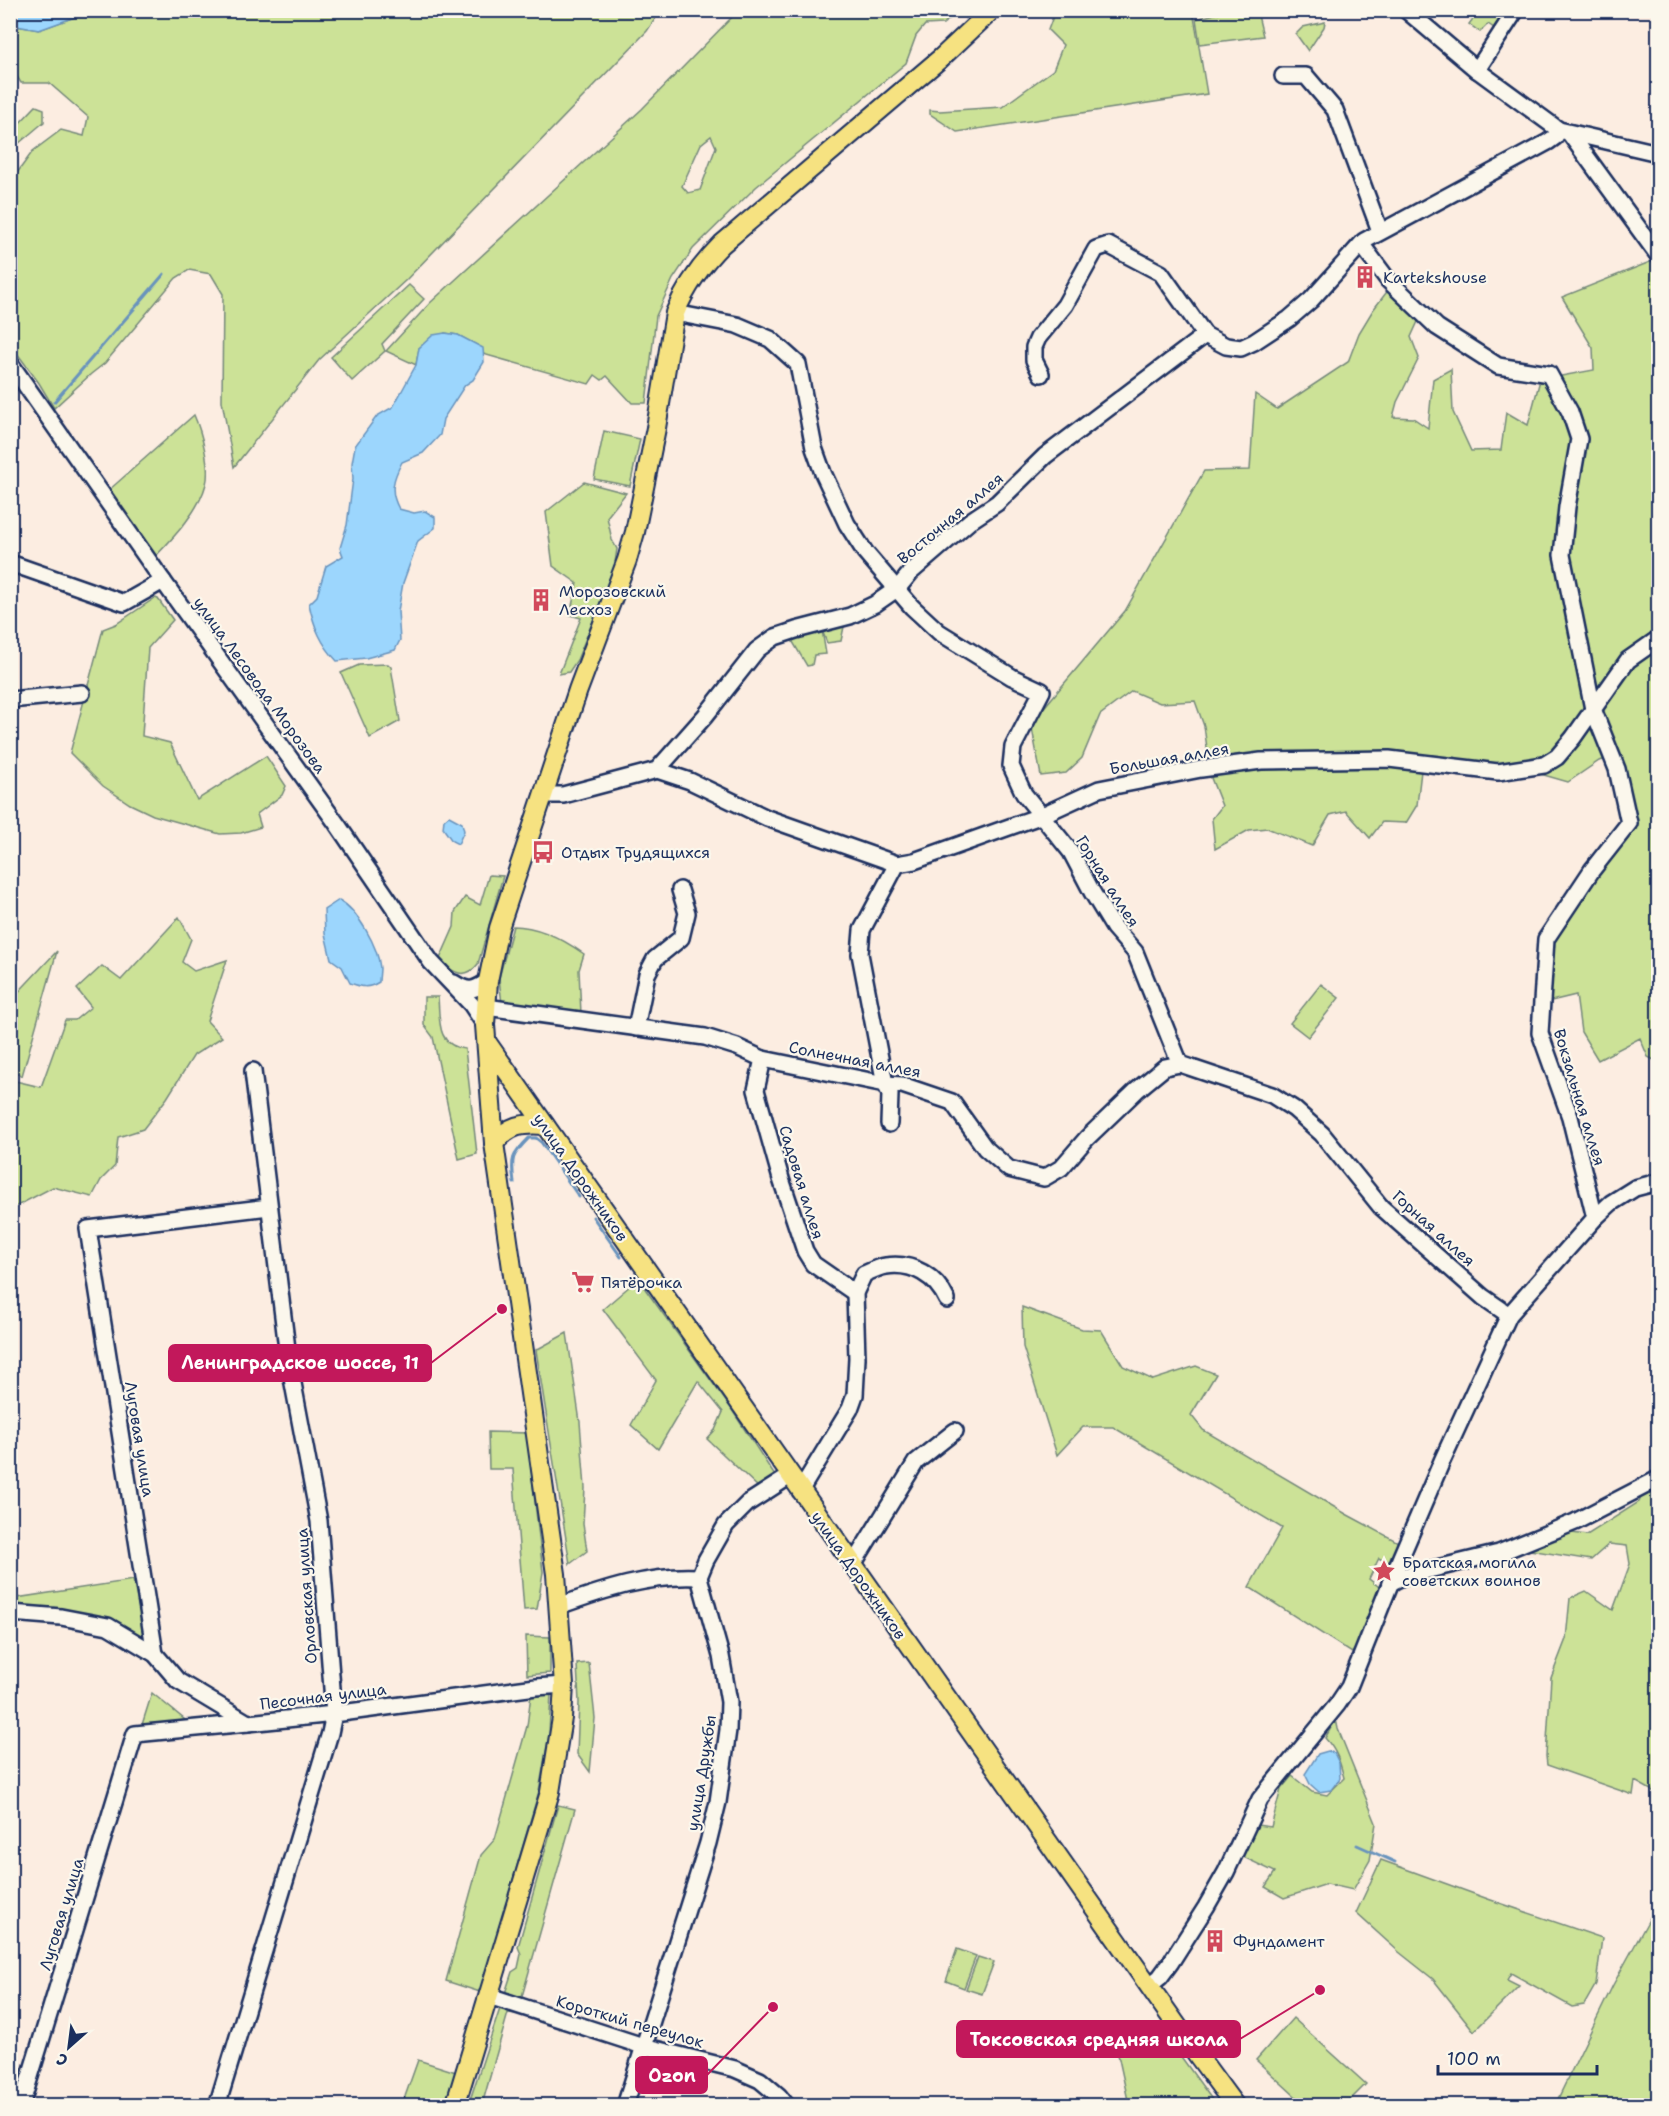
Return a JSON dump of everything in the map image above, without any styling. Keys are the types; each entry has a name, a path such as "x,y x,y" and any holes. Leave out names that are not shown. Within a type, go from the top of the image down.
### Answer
{"main road":[{"path":"455,2106 550,1792 562,1718 564,1685 559,1606 494,1143 486,1024 488,981 499,928 578,690 627,560 635,532 656,428 675,313 688,285 707,259 722,244 941,58 992,10"},
{"name":"улица Дорожников","path":"486,1024 504,1070 1235,2106"},
{"path":"494,1143 504,1132 516,1126 545,1125"}],"street":[{"path":"1406,10 1477,70 1564,132 1659,255"},
{"path":"1477,70 1516,10"},
{"path":"1283,76 1306,75 1335,110 1380,231"},
{"path":"1041,374 1034,360 1034,347 1038,338 1065,305 1096,249 1108,244 1161,273 1205,334 1226,346 1241,348 1289,319 1311,300 1364,241 1564,132 1659,153"},
{"name":"Вокзальная аллея","path":"1362,245 1388,280 1437,327 1498,366 1548,374 1569,412 1579,439 1567,507 1562,555 1593,709 1617,770 1629,823 1592,870 1546,939 1540,1033 1570,1117 1595,1218"},
{"name":"Горная аллея","path":"675,313 736,325 770,339 798,364 814,448 833,497 865,552 912,607 939,632 1012,677 1042,692 1013,747 1011,766 1024,794 1071,852 1114,928 1135,952 1180,1064 1272,1095 1294,1109 1322,1134 1382,1207 1484,1297 1509,1315"},
{"name":"Восточная аллея","path":"657,770 705,716 757,650 776,637 850,616 875,604 898,588 911,572 970,521 998,503 1045,456 1205,334"},
{"name":"улица Лесовода Морозова","path":"10,363 317,796 431,962 478,1011 486,1024"},
{"path":"10,563 124,603 163,581"},
{"name":"Большая аллея","path":"897,864 914,861 1040,816 1099,789 1201,769 1261,761 1389,759 1498,772 1544,765 1562,751 1628,660 1659,639"},
{"path":"10,700 82,693"},
{"path":"544,795 564,795 657,770 690,781 767,818 897,864 862,930 860,954 885,1084 891,1094 889,1124"},
{"path":"636,1028 647,974 655,959 681,938 687,913 680,890"},
{"path":"452,982 465,990 475,990 488,981"},
{"name":"Солнечная аллея","path":"486,1024 636,1028 705,1037 737,1047 763,1059 885,1084 902,1085 952,1102 985,1148 1009,1169 1044,1178 1061,1168 1087,1138 1137,1090 1165,1067 1180,1064"},
{"name":"Садовая аллея","path":"763,1059 756,1090 781,1179 805,1251 813,1264 855,1293"},
{"name":"Орловская улица","path":"217,2106 334,1714 319,1521 288,1357 253,1071"},
{"path":"1149,1986 1165,1969 1206,1907 1226,1872 1260,1799 1337,1705 1348,1687 1442,1461 1509,1315 1611,1203 1635,1188 1659,1182"},
{"name":"Луговая улица","path":"155,1653 88,1229 269,1207"},
{"path":"800,1491 850,1409 855,1395 858,1358 855,1293 864,1274 885,1266 907,1266 932,1279 941,1287 947,1300"},
{"path":"852,1566 916,1462 955,1431"},
{"path":"559,1606 588,1595 651,1580 680,1575 699,1577 726,1525 748,1503 790,1476"},
{"path":"1390,1583 1404,1576 1499,1553 1575,1522 1659,1479"},
{"name":"улица Дружбы","path":"625,2106 708,1843 718,1802 728,1730 729,1702 726,1679 699,1577"},
{"name":"Песочная улица","path":"11,1613 61,1617 108,1626 155,1653 178,1681 248,1723 564,1685"},
{"name":"Луговая улица","path":"21,2106 135,1734 248,1723"},
{"name":"Короткий переулок","path":"489,1996 643,2046 735,2069 760,2080 787,2106"}],"green space":[{"path":"78,10 667,11 657,16 647,31 406,280 319,360 234,467 222,401 223,294 211,274 189,270 176,278 105,363 54,408 11,345 11,170 17,173 33,151 61,130 84,136 88,117 49,83 21,83 11,67 11,25 39,30 75,17"},
{"path":"738,11 959,11 943,24 925,25 916,36 906,63 756,187 693,249 673,279 656,316 646,403 632,403 607,376 602,380 595,375 589,384 483,354 482,348 458,335 445,333 419,348 416,365 386,351 430,303 642,109","holes":["711,136 716,147 700,190 688,193 682,186 701,144"]},
{"path":"1055,11 1193,11 1207,94 957,132 930,114 930,110 1002,107 1053,70 1063,45 1048,30"},
{"path":"1226,11 1257,11 1263,36 1200,44 1196,19"},
{"path":"1479,11 1505,11 1494,28 1488,24 1480,32 1469,24"},
{"path":"1325,22 1308,51 1296,34 1303,27"},
{"path":"36,106 44,109 44,122 11,150 11,132"},
{"path":"1655,260 1658,265 1658,1062 1648,1057 1640,1038 1598,1060 1581,1032 1576,995 1547,1002 1551,936 1634,825 1617,757 1599,761 1568,782 1537,773 1464,777 1421,771 1417,805 1406,823 1382,822 1370,838 1346,811 1330,815 1312,846 1267,828 1249,830 1215,849 1212,819 1222,806 1211,778 1204,726 1195,701 1160,703 1132,691 1100,715 1082,758 1066,773 1041,776 1031,723 1125,611 1204,471 1250,470 1255,394 1277,409 1348,362 1359,333 1389,289 1421,315 1411,337 1419,358 1397,402 1393,417 1413,418 1428,428 1433,379 1451,369 1453,412 1471,451 1501,450 1506,412 1528,425 1540,380 1594,370 1593,348 1562,297"},
{"path":"409,285 424,299 382,344 385,351 352,381 331,357"},
{"path":"194,415 206,459 206,484 192,514 155,557 109,490"},
{"path":"604,431 640,439 630,486 594,479"},
{"path":"584,482 626,493 607,517 612,540 617,549 614,569 577,660 569,672 559,674 581,618 570,615 577,583 553,566 546,512"},
{"path":"155,598 173,620 148,648 142,736 170,743 197,800 266,756 286,786 282,795 257,814 261,827 241,833 220,834 153,815 130,804 103,786 70,753 103,629 116,624"},
{"path":"845,622 841,641 827,643 822,630 826,654 814,655 812,665 807,666 790,637"},
{"path":"388,664 391,667 400,721 370,738 341,673 359,665"},
{"path":"489,875 503,876 478,964 468,972 459,973 439,961 454,927 455,912 465,897 480,905"},
{"path":"179,917 191,939 182,962 194,971 227,960 207,1021 222,1037 194,1055 167,1098 143,1129 118,1137 115,1166 101,1180 92,1197 53,1187 11,1209 11,1080 41,1087 65,1020 75,1020 91,1007 77,989 102,966 121,980"},
{"path":"513,926 532,928 550,934 584,954 579,970 581,1014 502,1004 499,978"},
{"path":"57,951 22,1076 11,1070 11,1000"},
{"path":"1321,984 1339,998 1308,1037 1290,1023"},
{"path":"424,997 438,997 441,1030 444,1037 456,1047 465,1049 477,1154 459,1159 433,1037 424,1025"},
{"path":"638,1279 730,1407 775,1476 759,1488 707,1439 715,1430 723,1412 698,1381 658,1449 631,1425 656,1380 603,1309"},
{"path":"1022,1307 1082,1329 1101,1330 1123,1366 1153,1380 1196,1366 1216,1374 1191,1415 1203,1430 1346,1514 1402,1544 1393,1566 1379,1558 1369,1579 1383,1590 1368,1630 1352,1653 1249,1587 1282,1528 1113,1427 1083,1427 1057,1455 1023,1347"},
{"path":"567,1333 580,1422 585,1488 583,1524 587,1551 570,1564 536,1350"},
{"path":"488,1432 527,1433 543,1572 537,1609 524,1610 513,1469 489,1469"},
{"path":"1658,1483 1658,1794 1635,1781 1633,1795 1547,1765 1546,1756 1551,1678 1566,1639 1570,1598 1586,1591 1613,1610 1630,1564 1627,1546 1609,1544 1591,1560 1523,1549 1564,1532 1587,1535 1639,1502 1644,1490"},
{"path":"133,1580 146,1642 11,1609 10,1599"},
{"path":"526,1636 550,1637 550,1673 527,1675"},
{"path":"589,1663 595,1718 590,1772 577,1754 579,1702 577,1664"},
{"path":"152,1693 190,1724 141,1728"},
{"path":"551,1693 549,1734 539,1791 480,1992 446,1981 481,1855 495,1839 527,1726 531,1695"},
{"path":"1336,1719 1376,1823 1370,1860 1353,1890 1327,1884 1284,1898 1265,1887 1275,1872 1241,1856 1257,1825 1271,1827 1281,1789 1292,1776 1312,1792 1327,1795 1344,1778 1338,1757 1325,1738"},
{"path":"558,1805 575,1809 517,2014 508,2013 482,2105 468,2106 512,1972 518,1968 521,1954 518,1947"},
{"path":"1381,1860 1602,1938 1596,1984 1584,2005 1572,2007 1511,1973 1507,1980 1519,1986 1474,2031 1433,1979 1356,1913"},
{"path":"1658,1903 1658,2105 1555,2105 1613,1985"},
{"path":"957,1949 976,1956 964,1988 946,1981"},
{"path":"978,1957 994,1962 982,1994 966,1989"},
{"path":"1293,2018 1366,2084 1345,2105 1305,2105 1256,2060"},
{"path":"1114,2036 1169,2040 1216,2105 1129,2105"},
{"path":"418,2060 456,2072 445,2105 402,2105"}],"water":[{"path":"10,11 78,11 75,17 39,30 11,25"},
{"path":"445,333 458,335 483,348 484,362 473,380 465,385 443,419 440,435 423,453 402,462 394,480 393,491 399,509 414,513 425,511 435,517 435,528 418,541 403,583 398,611 400,640 395,650 366,658 337,661 319,635 309,604 317,596 326,566 343,556 340,548 347,525 355,446 377,416 393,407 416,365 419,348 433,335"},
{"path":"449,816 462,823 464,831 458,844 452,841 443,828 444,820"},
{"path":"339,900 360,920 375,950 380,968 379,982 371,986 364,987 350,983 342,967 331,959 325,934 324,910"},
{"path":"1328,1751 1334,1753 1339,1763 1340,1778 1331,1790 1319,1792 1310,1784 1305,1774 1318,1754"}],"waterway":[{"path":"54,402 164,274"},
{"path":"514,1183 514,1158 529,1138 536,1138 579,1197"},
{"path":"593,1217 621,1257"},
{"path":"1357,1845 1395,1862"}],"place":[{"name":"Kartekshouse","path":"1365,277"},
{"name":"Морозовский Лесхоз","path":"541,600"},
{"name":"Отдых Трудящихся","path":"543,852"},
{"name":"Пятёрочка","path":"583,1282"},
{"name":"Ленинградское шоссе, 11","path":"502,1309"},
{"name":"Братская могила советских воинов","path":"1384,1571"},
{"name":"Фундамент","path":"1215,1941"},
{"name":"Токсовская средняя школа","path":"1320,1990"},
{"name":"Ozon","path":"773,2007"}]}
